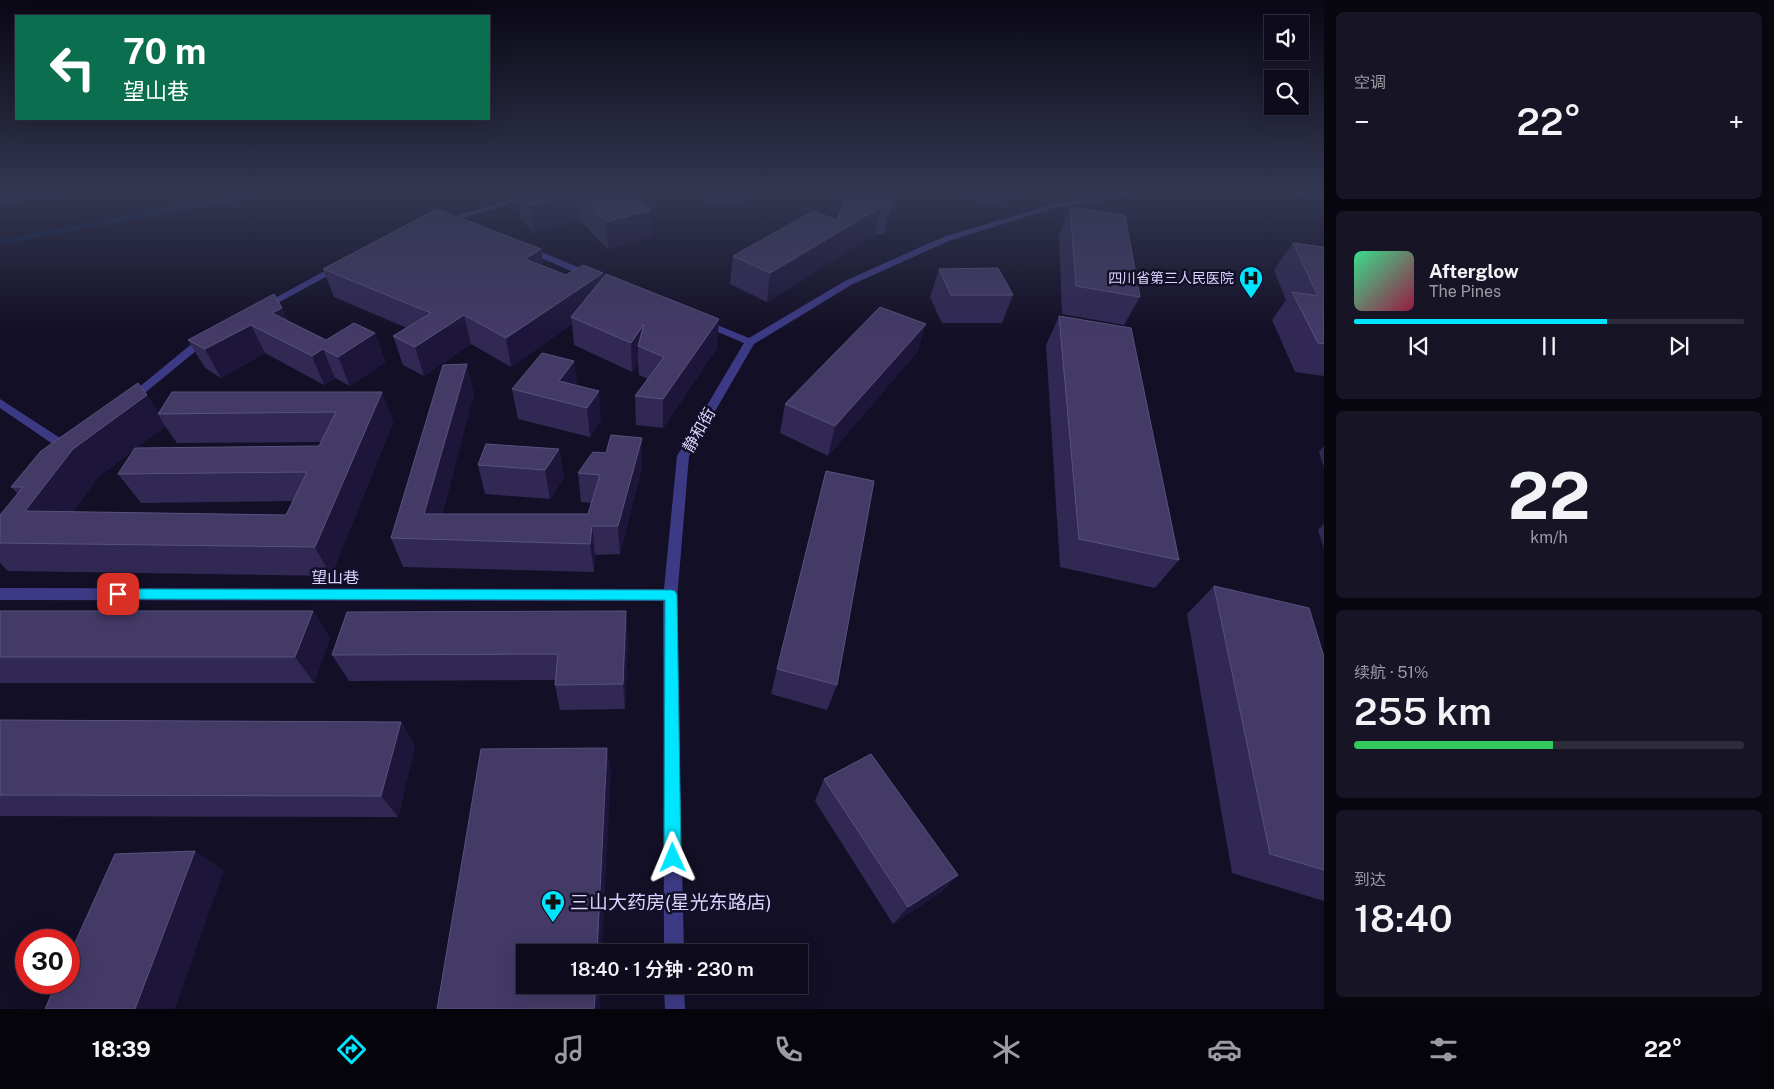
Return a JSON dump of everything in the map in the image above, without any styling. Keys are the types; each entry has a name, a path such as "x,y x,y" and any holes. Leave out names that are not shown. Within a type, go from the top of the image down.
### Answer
{"street":[{"name":"静和街","path":"674,944 670,612 683,456 750,342 848,283 949,238"},
{"path":"514,244 596,278"},
{"path":"250,315 352,260"},
{"path":"695,319 750,342"},
{"path":"123,406 198,344 215,334"},
{"path":"0,403 71,450"},
{"name":"望山巷","path":"0,594 671,595"},
{"path":"674,994 674,1009"}],"building":[{"path":"382,238 513,238 541,249 525,259 566,275 583,265 603,273 506,338 464,315 415,347 393,336 431,313 323,269"},
{"path":"765,238 829,238 770,273 733,256"},
{"path":"1072,238 1129,238 1140,297 1076,286"},
{"path":"1293,243 1324,248 1324,344 1318,343 1292,292 1318,296"},
{"path":"998,268 1013,295 951,295 939,269"},
{"path":"606,274 719,319 663,399 635,396 664,357 638,346 644,324 631,343 571,317"},
{"path":"274,294 282,308 272,313 326,340 354,323 375,333 338,357 323,349 312,356 251,325 205,349 188,340"},
{"path":"880,307 926,324 835,426 785,404"},
{"path":"1059,316 1131,328 1179,560 1079,539"},
{"path":"542,353 574,361 559,381 599,391 587,408 512,389"},
{"path":"467,364 424,514 588,514 600,475 578,473 593,452 606,453 611,435 642,438 618,526 592,526 590,544 391,538 443,365"},
{"path":"138,383 147,395 73,449 25,511 286,515 307,472 118,474 135,448 319,446 336,412 158,414 172,392 382,392 315,547 0,543 0,515 23,487 11,487 41,451"},
{"path":"486,444 559,449 545,470 478,465"},
{"path":"826,471 874,481 837,685 777,669"},
{"path":"1214,586 1309,608 1324,657 1324,870 1270,854"},
{"path":"0,611 313,611 295,657 0,657"},
{"path":"626,611 623,684 555,685 558,654 332,655 347,612"},
{"path":"0,720 401,722 381,796 0,795"},
{"path":"607,748 597,944 516,944 516,994 595,994 594,1009 437,1009 481,749"},
{"path":"871,754 958,875 908,907 824,779"},
{"path":"195,851 135,1009 45,1009 52,994 80,994 80,932 115,854"}],"waterway":[{"path":"0,242 21,238"}],"place":[{"name":"四川省第三人民医院","path":"1251,299"},
{"name":"三山大药房(星光东路店)","path":"553,923"}],"route":[{"path":"118,594 671,595 673,858"}]}
